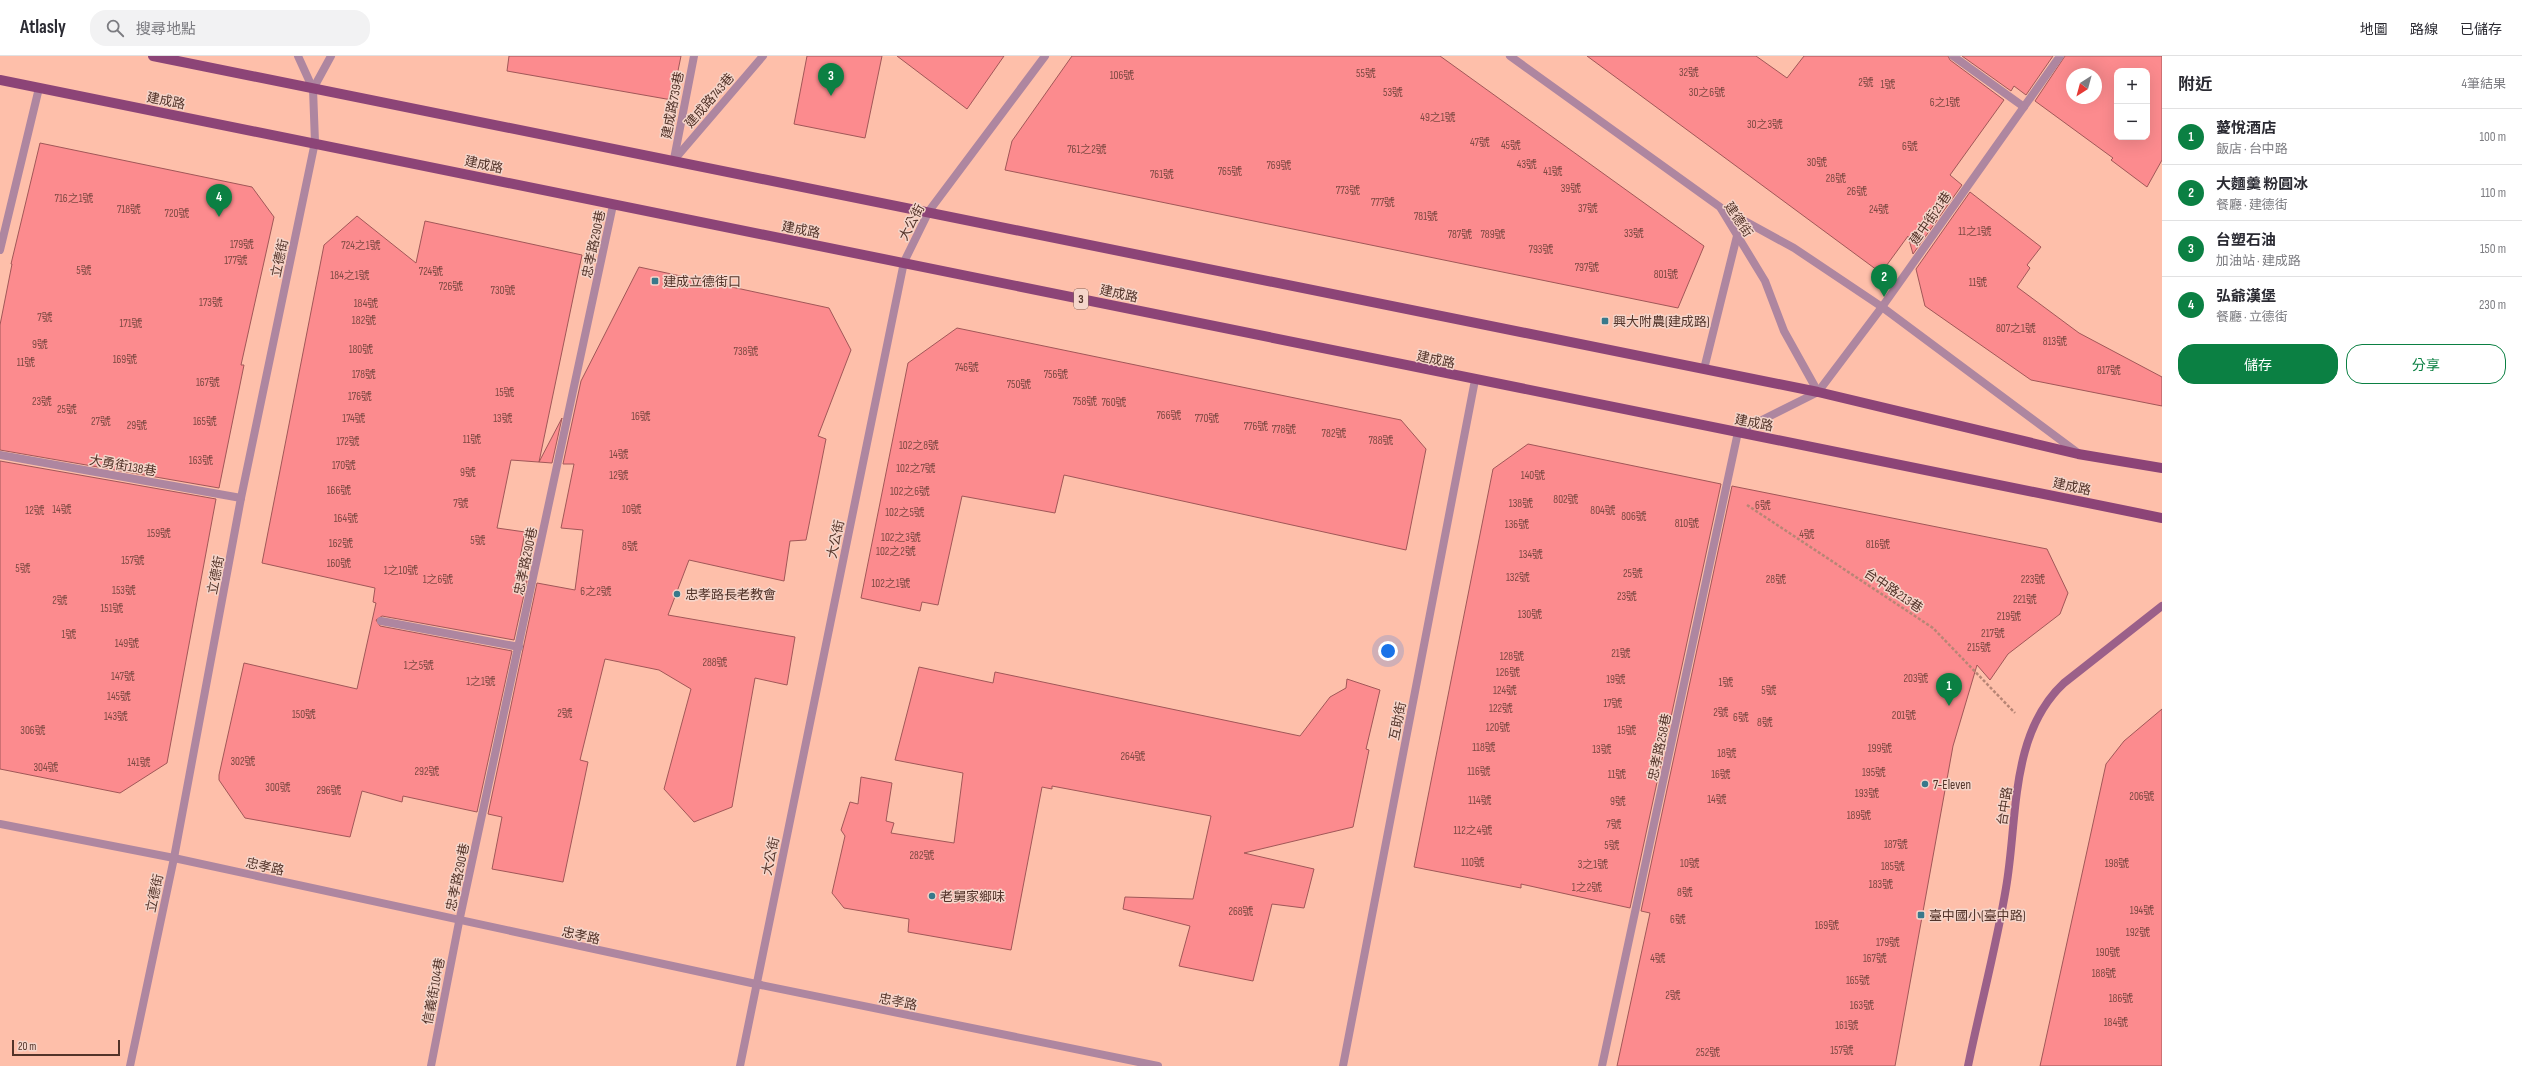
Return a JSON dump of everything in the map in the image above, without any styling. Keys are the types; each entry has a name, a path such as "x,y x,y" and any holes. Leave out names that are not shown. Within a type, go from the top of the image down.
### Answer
{"main road":[{"path":"153,56 929,211 1818,392 2078,454 2162,468"},
{"name":"建成路","path":"0,80 315,142 613,205 904,262 1475,380 2162,518"}],"street":[{"name":"立德街","path":"130,1066 174,858 241,498 315,142 313,89 298,56"},
{"path":"313,89 332,56"},
{"name":"建成路739巷","path":"674,160 694,56"},
{"name":"建成路743巷","path":"674,160 763,56"},
{"name":"大公街","path":"740,1066 904,262 929,211 1045,56"},
{"name":"建德街","path":"1510,56 1720,207 1765,281 1784,331 1818,392"},
{"path":"1953,56 2024,107"},
{"name":"建中街21巷","path":"1818,392 1882,307 2060,56"},
{"path":"0,250 39,88"},
{"name":"忠孝路290巷","path":"460,922 613,205"},
{"path":"1720,207 1794,248 1882,307 2078,454"},
{"path":"1704,369 1737,236"},
{"name":"互助街","path":"1343,1066 1475,380"},
{"path":"1738,432 1818,392"},
{"name":"忠孝路258巷","path":"1602,1066 1738,432"},
{"name":"大勇街138巷","path":"0,455 241,498"},
{"name":"台中路","path":"1968,1066 2006,888 2022,766 2032,730 2039,712 2052,694 2162,606"},
{"path":"381,621 519,647"},
{"name":"忠孝路","path":"0,824 174,858 460,922 1158,1066"},
{"name":"信義街104巷","path":"431,1066 460,922"}],"path":[{"name":"台中路213巷","path":"1726,491 1933,628 2032,730"}],"building":[{"path":"509,56 681,56 672,100 507,71"},
{"path":"807,56 882,56 865,138 794,124"},
{"path":"897,56 1004,56 967,109"},
{"path":"1072,56 1440,56 1704,246 1678,308 1005,170 1012,141"},
{"path":"1587,56 1756,56 1787,78 1804,56 1948,56 1950,60 2004,100 1950,175 1962,185 1913,254 1908,236 1881,273"},
{"path":"1962,56 2053,56 2026,95 2014,86 2011,91"},
{"path":"2065,56 2162,56 2162,160 2147,187 2111,160 2113,158 2035,101"},
{"path":"40,143 252,187 274,217 241,365 244,365 219,488 0,450 0,325 11,264"},
{"path":"1970,192 2041,247 2027,265 2030,268 2017,287 2079,333 2162,377 2162,406 2031,380 1925,306 1916,269"},
{"path":"357,216 416,263 425,221 582,255 539,462 562,418 552,463 511,460 497,528 525,532 516,579 527,581 514,640 382,616 376,620 380,626 512,651 477,812 403,796 402,802 362,791 350,837 245,818 219,780 219,775 244,663 357,689 376,603 373,602 375,588 262,563 324,245"},
{"name":"忠孝路長老教會","path":"639,267 829,308 851,350 818,436 826,439 806,540 790,541 784,581 689,560 668,615 795,637 787,685 755,678 732,807 694,822 664,789 691,689 659,670 605,659 580,760 588,762 563,882 492,869 502,817 488,814 537,583 575,590 583,530 561,528 574,464 563,464 581,381"},
{"path":"957,328 1401,420 1426,449 1406,550 1064,475 1055,513 962,496 938,605 922,602 920,611 861,598 908,363"},
{"path":"1528,444 1721,484 1630,908 1521,884 1521,888 1414,867 1493,469"},
{"path":"0,461 216,499 167,763 120,793 0,769"},
{"path":"1732,486 2047,549 2068,593 2060,614 2008,654 1990,680 1977,665 1953,746 1895,1066 1617,1066 1650,913 1641,911"},
{"path":"919,667 993,683 995,672 1300,736 1330,697 1346,688 1347,679 1380,690 1366,749 1369,750 1353,827 1244,853 1314,869 1304,908 1272,904 1253,981 1179,966 1190,926 1123,909 1125,897 1193,899 1211,816 1052,786 1052,789 1042,787 1011,950 908,932 909,919 844,908 832,893 845,836 841,830 850,802 858,804 861,777 892,783 886,821 894,823 891,833 954,843 963,773 895,760"},
{"path":"2162,709 2162,1066 2040,1066 2106,764 2124,741"}],"place":[{"name":"台塑石油","path":"831,96"},
{"name":"弘爺漢堡","path":"219,217"},
{"name":"建成立德街口","path":"655,281"},
{"name":"大麵羹 粉圓冰","path":"1884,297"},
{"name":"興大附農(建成路)","path":"1605,321"},
{"name":"忠孝路長老教會","path":"677,594"},
{"name":"薆悅酒店","path":"1949,706"},
{"name":"7-Eleven","path":"1925,784"},
{"name":"老舅家鄉味","path":"932,896"},
{"name":"臺中國小(臺中路)","path":"1921,915"}]}
